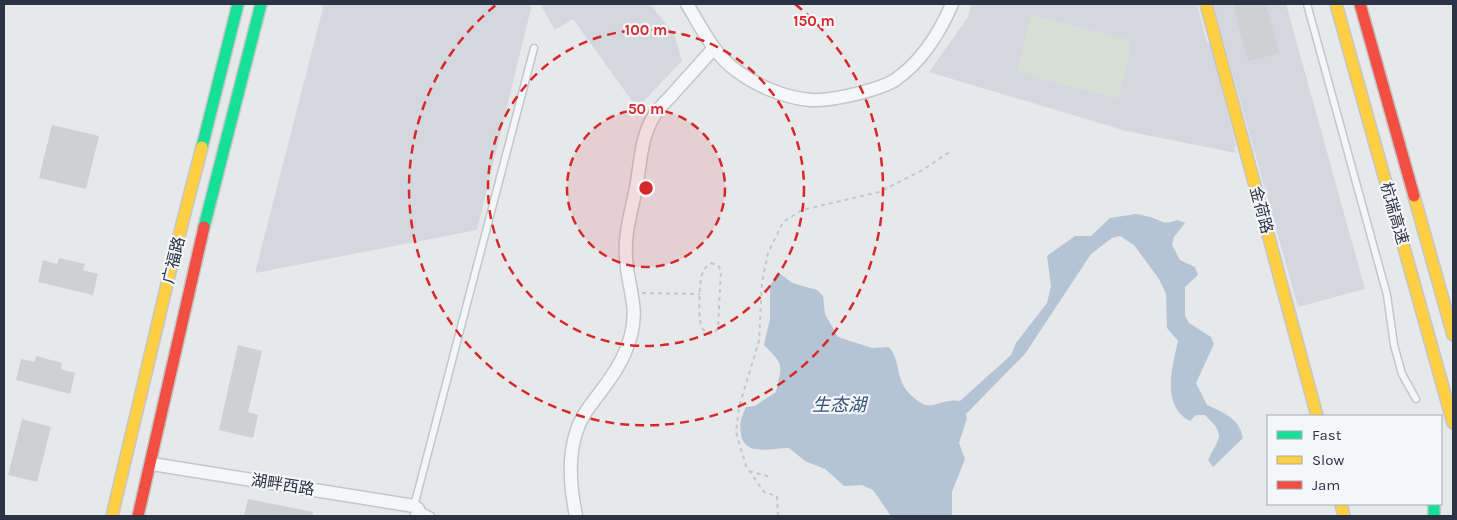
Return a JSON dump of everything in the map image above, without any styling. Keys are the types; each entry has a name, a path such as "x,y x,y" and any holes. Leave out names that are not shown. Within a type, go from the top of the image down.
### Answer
{"main road":[{"name":"广福路","path":"112,516 173,259 238,4"},
{"name":"广福路","path":"138,516 152,464 169,376 240,78 261,4"},
{"name":"金荷路","path":"1206,4 1317,415"},
{"name":"杭瑞高速","path":"1336,4 1453,423"},
{"name":"杭瑞高速","path":"1360,4 1453,335"},
{"path":"1422,311 1435,398"}],"street":[{"path":"687,4 714,48 735,70 750,80 778,93 810,100 837,99 868,91 894,80 927,48 940,29 952,4"},
{"path":"576,516 570,484 571,458 576,434 586,411 621,364 633,327 635,304 626,257 627,234 643,141 654,115 714,48"},
{"name":"湖畔西路","path":"152,464 416,510"}],"lane":[{"path":"1307,4 1387,295 1394,345 1402,374 1416,399"},
{"path":"431,516 416,510 534,48"}],"path":[{"path":"778,516 777,496 764,492 749,471 736,432 739,407 759,341 762,282 768,253 783,222 802,210 879,192 921,171 951,151"},
{"path":"711,263 718,265 720,270 718,327 715,333 709,334 700,324 700,294 701,278 706,266 711,263"},
{"path":"632,292 700,294"},
{"path":"749,471 770,477"}],"shaded area":[{"path":"324,4 532,4 477,230 255,273"},
{"path":"540,4 650,4 674,34 682,61 637,108 573,19 555,30"},
{"path":"971,4 1197,4 1207,43 1211,44 1236,153 1126,131 929,72 968,17"},
{"path":"1213,4 1286,4 1365,289 1298,307"},
{"path":"1031,15 1132,41 1118,99 1017,72"}],"water":[{"name":"生态湖","path":"1136,214 1164,222 1177,220 1185,223 1174,237 1172,245 1180,260 1195,267 1198,275 1185,287 1185,315 1189,323 1211,337 1214,344 1196,383 1207,405 1235,421 1243,438 1213,467 1208,460 1219,436 1216,427 1205,415 1196,415 1190,421 1175,406 1172,396 1173,362 1178,341 1167,328 1166,294 1159,279 1134,245 1120,236 1112,238 1091,254 1025,354 966,414 967,418 959,443 965,459 952,492 952,516 891,516 873,490 862,485 844,486 825,469 805,461 789,448 753,449 743,441 740,423 746,407 755,406 776,392 780,376 779,362 764,345 770,319 770,286 778,272 792,283 817,290 823,296 825,314 838,337 872,348 889,347 896,359 900,378 906,390 918,401 925,405 933,405 955,400 960,401 1011,355 1016,343 1047,303 1051,286 1047,256 1075,236 1091,236 1110,218"}],"building":[{"path":"1233,4 1266,4 1279,53 1248,61"},
{"path":"52,125 99,136 86,189 39,178"},
{"path":"59,258 85,264 83,270 98,274 93,295 38,282 43,260 57,264"},
{"path":"238,345 262,351 248,412 258,415 253,438 219,430"},
{"path":"36,356 62,363 61,369 75,373 70,394 16,380 21,359 35,362"},
{"path":"22,419 51,427 37,482 8,475"},
{"path":"248,499 313,512 313,516 244,516"}],"traffic: fast":[{"path":"202,147 238,4"},
{"path":"204,227 261,4"},
{"path":"1434,505 1434,516"}],"traffic: slow":[{"path":"1206,4 1317,415"},
{"path":"1336,4 1453,423"},
{"path":"112,516 173,259 202,147"},
{"path":"1414,196 1453,335"},
{"path":"1341,505 1344,516"}],"traffic: jam":[{"path":"1360,4 1414,196"},
{"path":"138,516 204,227"}]}
